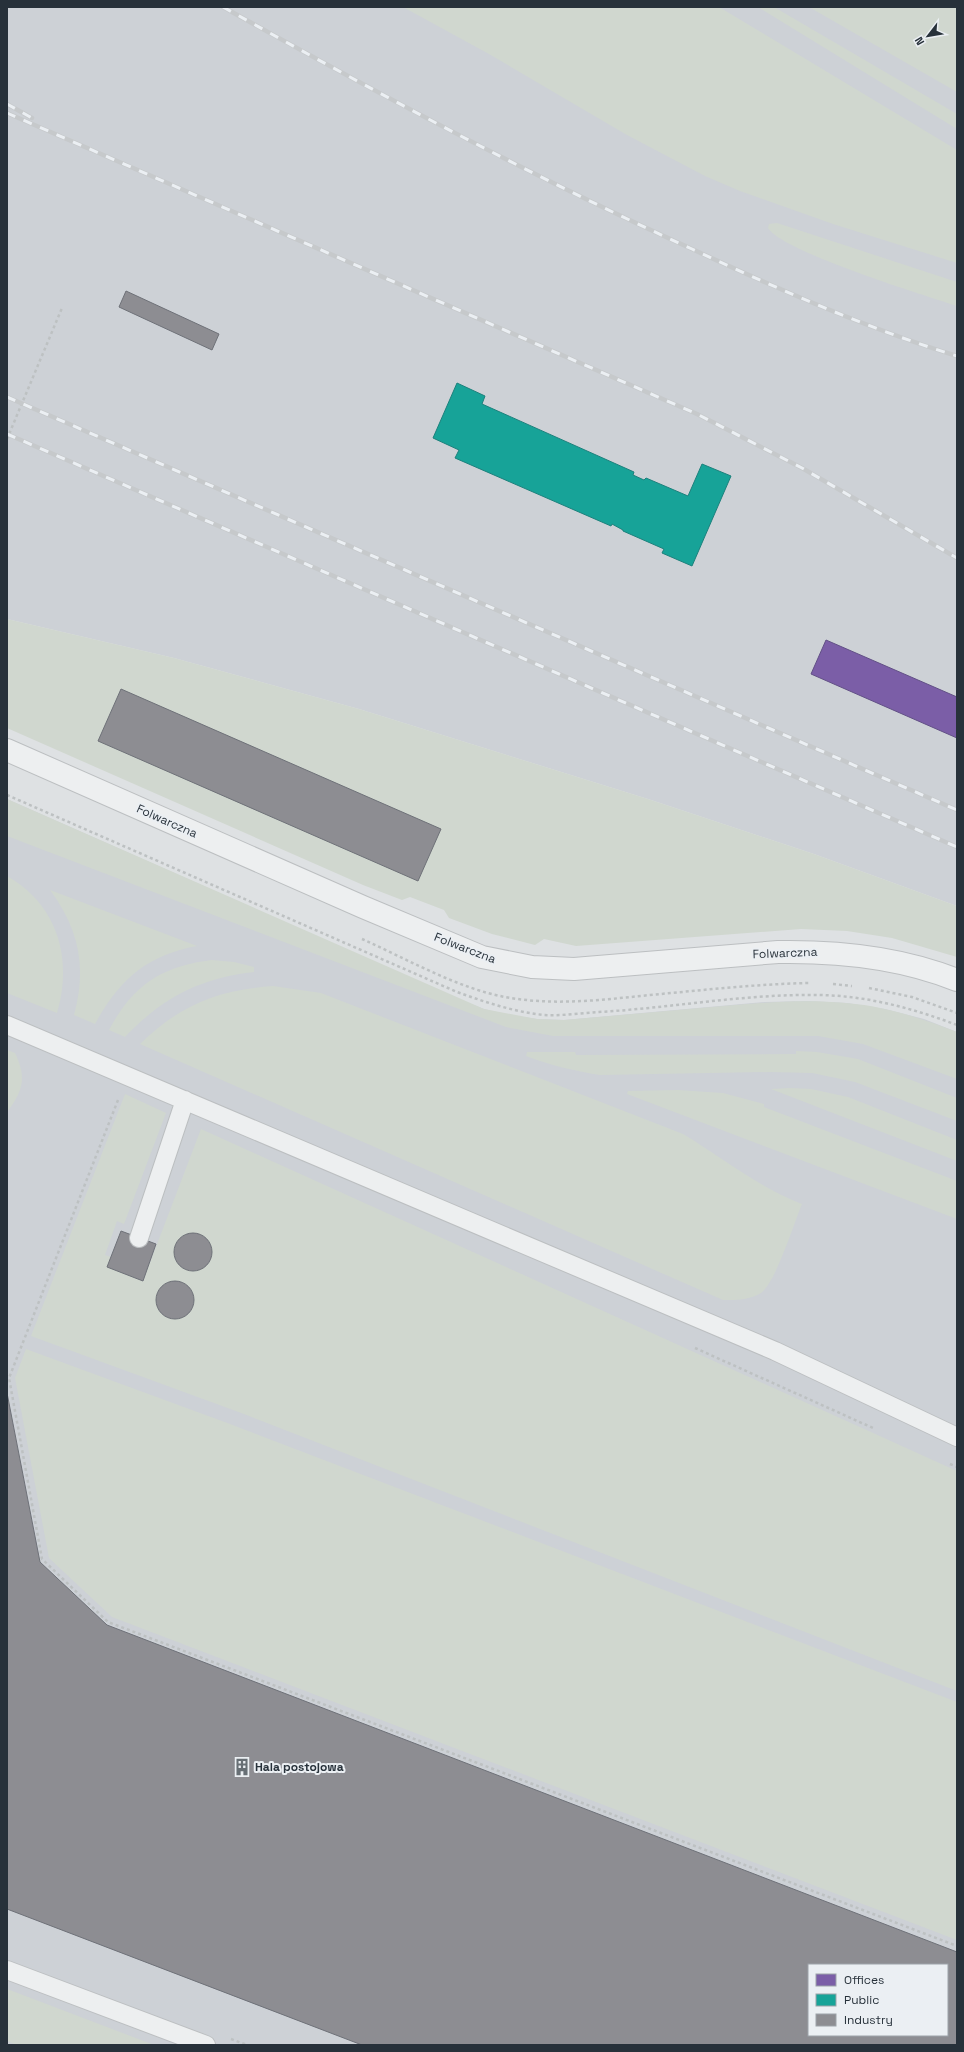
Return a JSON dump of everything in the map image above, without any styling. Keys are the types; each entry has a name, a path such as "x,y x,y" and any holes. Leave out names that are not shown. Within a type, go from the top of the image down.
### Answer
{"street":[{"name":"Folwarczna","path":"7,750 363,907 482,957 513,964 543,968 574,969 778,952 812,951 893,960 926,969 957,980"}],"lane":[{"path":"7,1025 775,1351 957,1437"},
{"path":"139,1238 185,1100"},
{"path":"7,1970 206,2045"}],"path":[{"path":"7,439 62,308"},
{"path":"119,1097 9,1378 42,1559 108,1622 957,1946"}],"shaded area":[{"path":"7,7 957,7 957,906 814,854 648,799 359,709 174,658 7,619"},
{"path":"403,7 719,7 957,150 957,263 833,224 740,191 705,176 627,135 489,54"},
{"path":"758,7 774,7 957,114 957,129"},
{"path":"809,7 957,7 957,92"},
{"path":"777,223 957,282 957,306 856,272 799,249 779,238 768,228 769,224"},
{"path":"7,619 174,658 359,709 648,799 814,854 957,906 957,957 892,938 847,931 801,929 576,946 544,939 535,945 492,934 449,918 444,910 410,897 402,900 363,885 7,728"},
{"path":"7,799 456,998 484,1009 537,1019 564,1020 765,1002 808,1001 847,1003 885,1009 924,1019 957,1032 957,2045 7,2045"},
{"path":"7,799 484,1009 537,1019 564,1020 779,1002 812,1001 846,1003 874,1007 902,1013 957,1032 957,1079 863,1044 818,1036 553,1036 506,1027 7,836"},
{"path":"7,876 24,888 39,902 57,935 62,954 63,973 62,993 57,1013 7,993"},
{"path":"50,890 197,946 179,950 163,956 136,972 114,995 104,1008 95,1024 74,1015 80,981 78,949 68,919"},
{"path":"212,960 234,962 254,967 254,972 216,979 183,992 153,1011 125,1037 109,1030 118,1014 128,1001 151,980 178,967"},
{"path":"273,986 321,993 683,1134 756,1181 802,1204 773,1277 767,1287 757,1295 743,1299 723,1300 140,1044 170,1019 200,1002 234,991"},
{"path":"7,1050 15,1053 19,1062 22,1084 17,1097 7,1112"},
{"path":"796,1051 817,1052 858,1059 957,1098 957,1121 855,1082 812,1073 770,1072 600,1075 581,1072 526,1056 527,1052 575,1052 576,1055 796,1054"},
{"path":"771,1089 811,1089 848,1097 957,1140 957,1161"},
{"path":"678,1090 723,1093 764,1104 764,1107 957,1181 957,1219 627,1094 628,1091"},
{"path":"125,1094 166,1113 124,1224 117,1221 105,1255 111,1257 108,1267 143,1281 201,1129 957,1471 957,1691 244,1414 31,1336"},
{"path":"26,1349 230,1424 957,1702 957,1940 112,1617 49,1558 15,1378"},
{"path":"7,1989 154,2045 17,2045 7,2041"}],"building: Offices":[{"path":"826,640 957,697 957,738 811,674"}],"building: Public":[{"path":"457,383 485,396 482,404 634,472 633,475 644,480 646,478 688,496 702,464 731,476 692,566 662,553 664,549 623,531 612,524 611,526 455,458 459,450 433,438"}],"building: Industry":[{"path":"126,291 219,334 212,350 119,307"},
{"path":"121,689 441,829 418,881 98,741"},
{"path":"121,1231 156,1244 143,1281 107,1267"},
{"path":"193,1233 206,1239 212,1252 206,1265 193,1271 180,1265 174,1252 180,1239"},
{"path":"175,1281 185,1284 191,1290 194,1300 191,1310 185,1316 175,1319 165,1316 159,1310 156,1300 159,1290 165,1284"},
{"name":"Hala postojowa","path":"7,1393 40,1562 107,1625 957,1952 957,2045 362,2045 7,1909"}],"railway":[{"path":"223,7 455,133 632,221 757,279 823,307 889,333 957,356"},
{"path":"7,104 32,118"},
{"path":"7,113 697,414 802,468 957,558"},
{"path":"7,397 957,810"},
{"path":"7,434 957,847"}],"place":[{"name":"Hala postojowa","path":"242,1767"}]}
